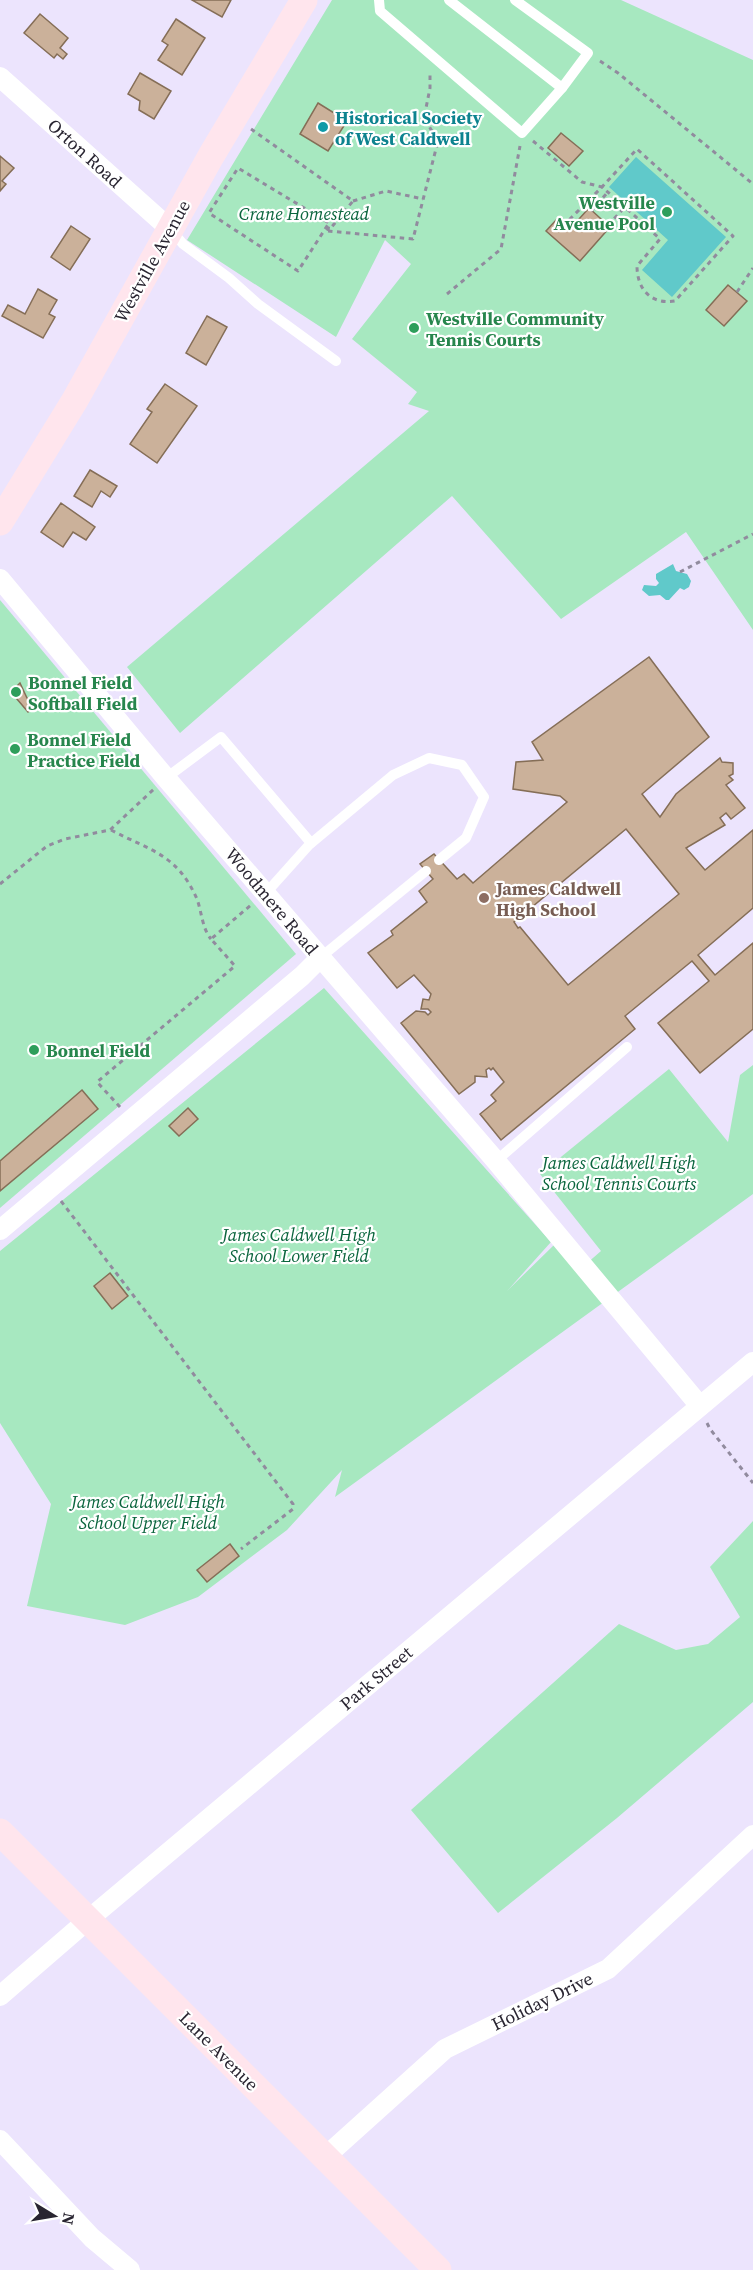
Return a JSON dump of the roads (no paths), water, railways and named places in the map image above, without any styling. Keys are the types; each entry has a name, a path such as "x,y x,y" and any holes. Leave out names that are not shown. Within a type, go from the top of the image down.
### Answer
{"street":[{"name":"Westville Avenue","path":"0,522 75,400 170,229 304,0"},
{"name":"Orton Road","path":"0,77 170,229"},
{"name":"Woodmere Road","path":"0,579 166,778 321,957 302,976 0,1230"},
{"path":"321,957 496,1161 700,1407"},
{"name":"Park Street","path":"0,1996 753,1362"},
{"name":"Lane Avenue","path":"0,1832 438,2270"},
{"name":"Holiday Drive","path":"325,2157 445,2049 608,1969 753,1835"},
{"path":"0,2140 92,2238 127,2267"}],"lane":[{"path":"379,0 380,11 522,133 562,88 588,53 515,0"},
{"path":"450,0 562,88"},
{"path":"170,229 183,244 229,278 258,304 336,361"},
{"path":"166,778 221,737 311,843"},
{"path":"266,892 311,843 393,775 429,758 462,765 484,797 466,838 439,860"},
{"path":"321,957 426,871"},
{"path":"496,1161 627,1047"}],"place":[{"name":"Historical Society of West Caldwell","path":"323,127"},
{"name":"Westville Avenue Pool","path":"667,212"},
{"name":"Westville Community Tennis Courts","path":"414,328"},
{"name":"Bonnel Field Softball Field","path":"16,692"},
{"name":"Bonnel Field Practice Field","path":"15,749"},
{"name":"James Caldwell High School","path":"484,898"},
{"name":"Bonnel Field","path":"34,1050"}],"park label":[{"name":"Crane Homestead","path":"304,213"},
{"name":"James Caldwell High School Tennis Courts","path":"619,1172"},
{"name":"James Caldwell High School Lower Field","path":"299,1244"},
{"name":"James Caldwell High School Upper Field","path":"148,1511"}]}
